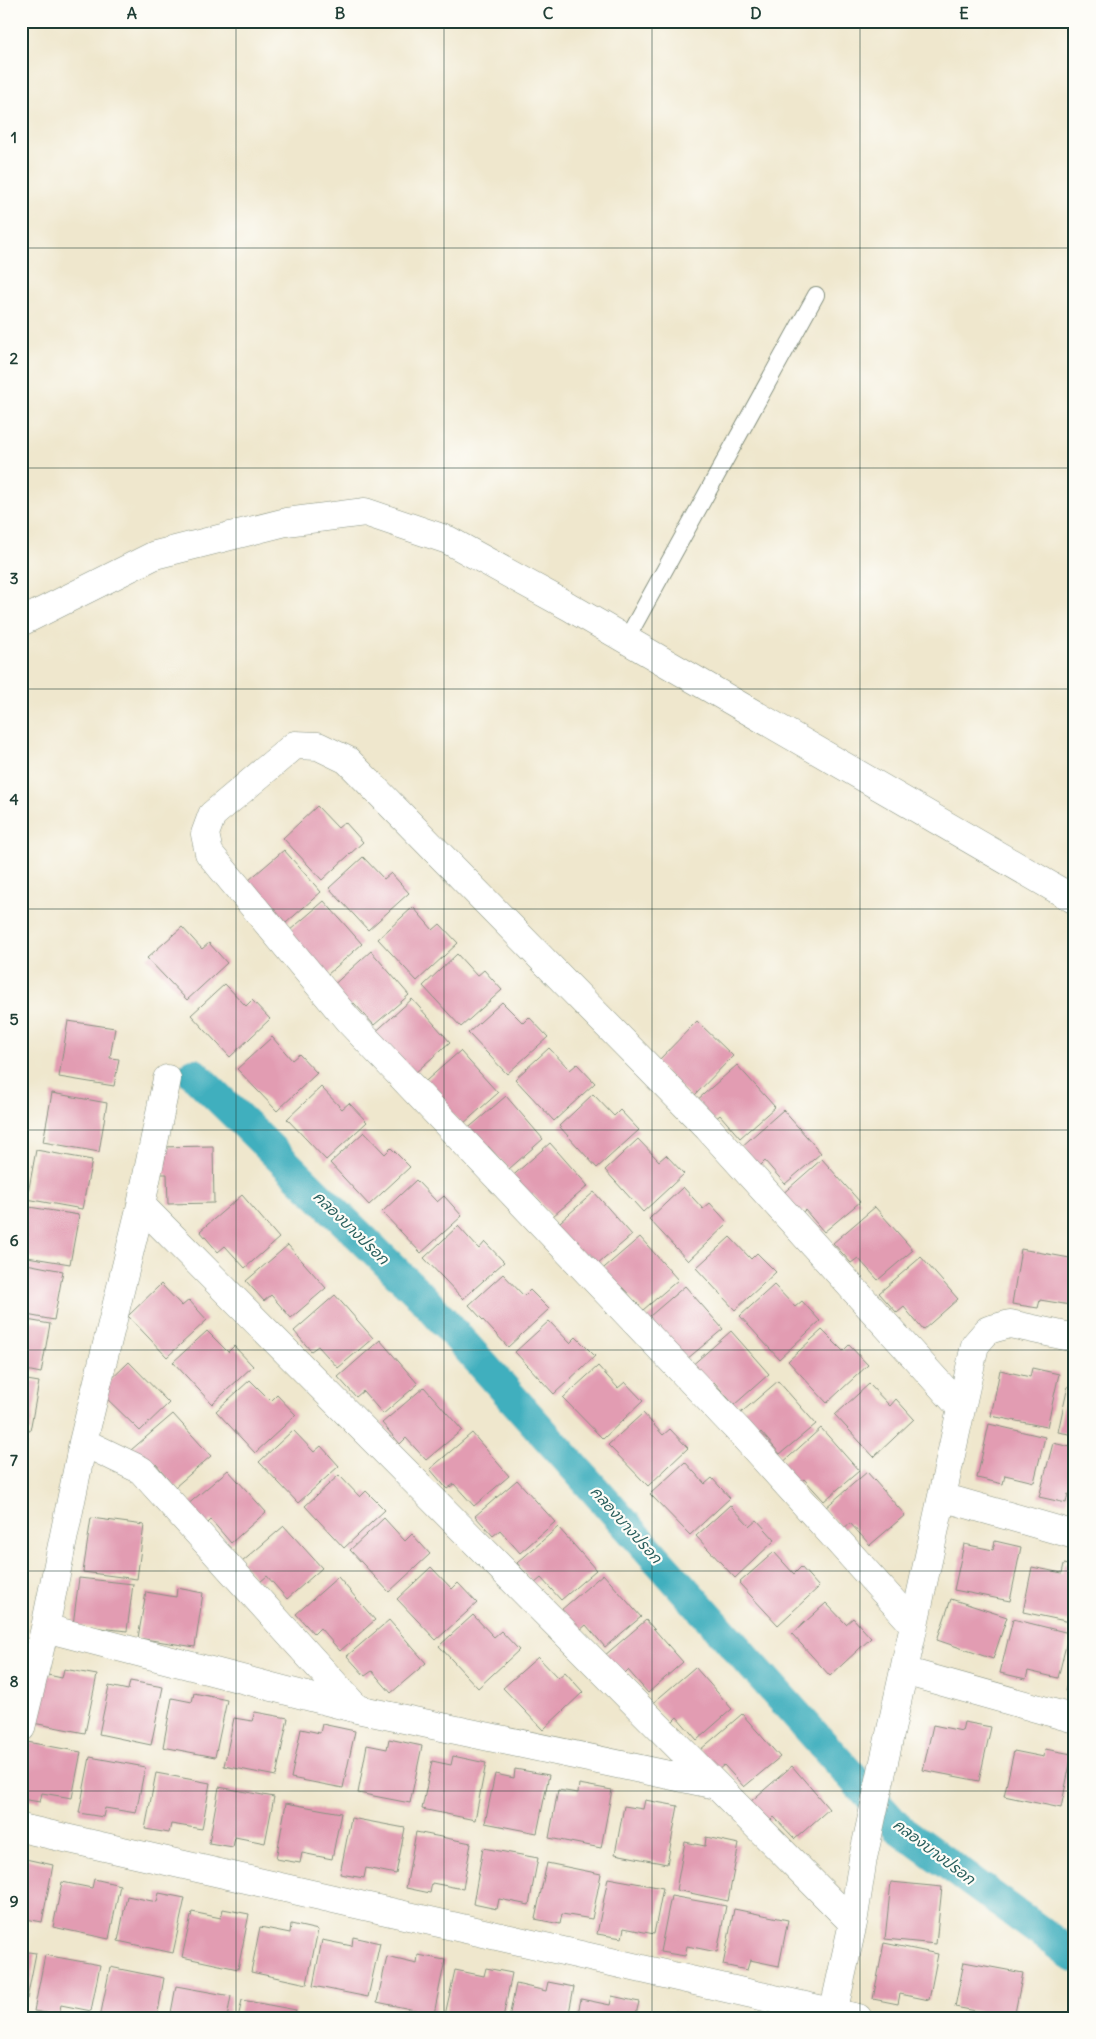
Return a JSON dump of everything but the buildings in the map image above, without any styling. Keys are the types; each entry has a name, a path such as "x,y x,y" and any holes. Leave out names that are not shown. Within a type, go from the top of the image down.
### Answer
{"street":[{"path":"21,622 155,555 286,522 364,512 448,540 626,640 1075,900"},
{"path":"914,1625 732,1424 348,1020 209,853 205,834 212,815 295,745 318,746 347,760 708,1128 961,1408"},
{"path":"21,1728 45,1628 83,1442 141,1205 166,1079"},
{"path":"141,1205 854,1923"},
{"path":"21,1828 841,2016 863,1858 975,1345 988,1330 1010,1324 1075,1338"},
{"path":"83,1442 141,1470 358,1709"},
{"path":"942,1497 1075,1536"},
{"path":"45,1628 358,1709 716,1785"},
{"path":"904,1672 1075,1719"}],"lane":[{"path":"626,640 816,296"}],"waterway":[{"name":"คลองบางปรอก","path":"194,1074 421,1296 897,1827 1075,1957"}]}
